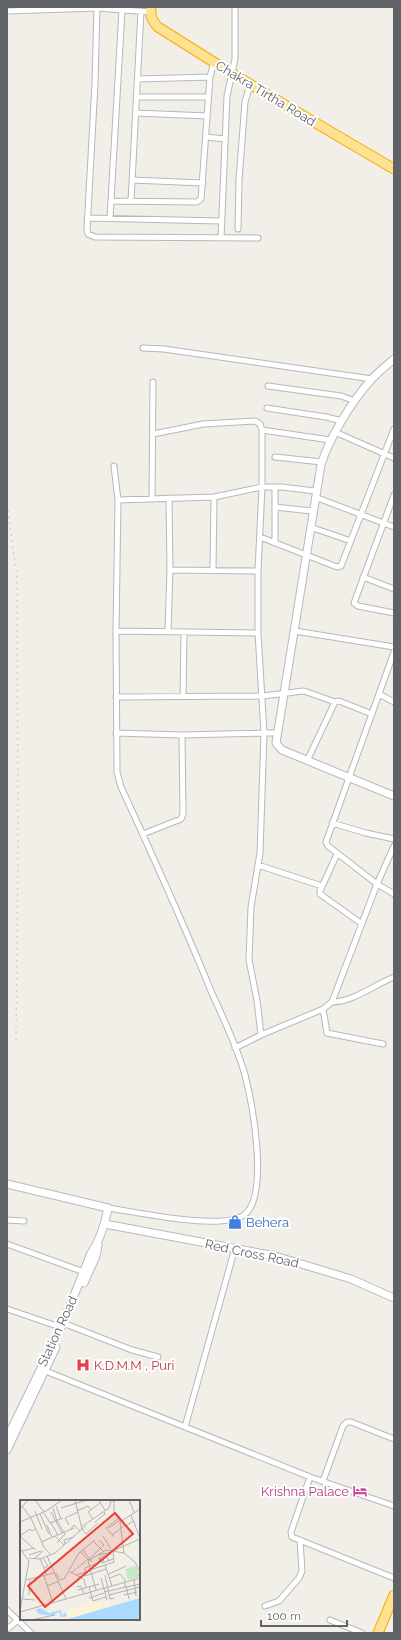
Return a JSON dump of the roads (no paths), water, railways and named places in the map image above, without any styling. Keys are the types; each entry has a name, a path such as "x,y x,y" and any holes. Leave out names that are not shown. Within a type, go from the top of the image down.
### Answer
{"highway":[{"name":"Chakra Tirtha Road","path":"151,10 153,23 158,27 231,73 394,169"},
{"path":"378,1633 394,1595"}],"main road":[{"path":"394,359 372,379 355,401 330,440 322,462 312,510 295,631 276,742 279,748 348,779 394,796"},
{"path":"7,1184 108,1208"},
{"name":"Station Road","path":"7,1438 43,1370 63,1325 91,1253 98,1243 105,1224 108,1208"},
{"name":"Red Cross Road","path":"105,1224 275,1256 343,1276 394,1298"},
{"path":"63,1325 96,1256 98,1243"},
{"path":"7,1450 43,1370"}],"street":[{"path":"221,238 228,91 235,59 235,7"},
{"path":"98,8 87,218 88,234 95,237 258,238"},
{"path":"7,11 98,8 141,12 151,10"},
{"path":"110,218 122,10"},
{"path":"131,201 141,12"},
{"path":"111,201 197,202 201,199 208,97 210,77 214,62"},
{"path":"138,79 210,77"},
{"path":"238,229 245,102 250,84"},
{"path":"137,97 208,97"},
{"path":"136,113 207,116"},
{"path":"206,137 225,139"},
{"path":"132,180 203,183"},
{"path":"87,218 221,221"},
{"path":"143,348 164,349 372,379"},
{"path":"152,499 154,434 153,382"},
{"path":"268,386 341,396 355,401"},
{"path":"267,408 342,421"},
{"path":"154,434 204,424 255,421 260,424 262,430 262,487 258,571 258,633 264,733 260,853 251,907 250,960 261,1035"},
{"path":"260,537 339,567 343,563 394,428"},
{"path":"262,430 330,440"},
{"path":"335,432 394,458"},
{"path":"275,457 322,462"},
{"path":"108,1208 199,1221 226,1221 236,1219 245,1215 253,1205 258,1172 257,1141 244,1074 235,1048 173,899 121,787 117,772 116,630 118,500 114,466"},
{"path":"118,500 214,497 262,487 275,487 315,494 394,527"},
{"path":"275,487 275,543"},
{"path":"394,495 354,600 356,605 394,613"},
{"path":"213,570 214,497"},
{"path":"168,631 170,570 169,498"},
{"path":"275,507 312,510"},
{"path":"310,527 351,541"},
{"path":"170,570 258,571"},
{"path":"363,577 394,589"},
{"path":"116,630 258,633"},
{"path":"295,631 394,647"},
{"path":"183,697 184,632"},
{"path":"394,652 326,842 328,846 337,854 377,884 394,894"},
{"path":"116,697 262,696 304,691 335,702 339,701 372,714"},
{"path":"379,694 394,702"},
{"path":"307,760 335,702"},
{"path":"116,733 182,736 278,733"},
{"path":"143,834 181,819 183,814 182,736"},
{"path":"332,823 394,839"},
{"path":"332,1002 377,884 394,846"},
{"path":"337,854 320,891 322,896 362,924"},
{"path":"258,865 322,886"},
{"path":"235,1048 261,1035 323,1009 332,1002 350,998 394,977"},
{"path":"323,1009 327,1033 383,1044"},
{"path":"7,1220 24,1221"},
{"path":"7,1244 84,1272"},
{"path":"185,1427 235,1248"},
{"path":"7,1310 63,1325 132,1350 158,1357"},
{"path":"43,1370 310,1477 394,1506"},
{"path":"323,1481 343,1426 347,1422 351,1422 394,1439"},
{"path":"310,1477 291,1532 292,1536 394,1578"},
{"path":"265,1606 279,1601 299,1578 302,1571 300,1540"},
{"path":"7,1610 30,1633"},
{"path":"330,1620 362,1633"},
{"path":"7,1629 17,1621"}],"railway":[{"path":"7,257 7,305"},
{"path":"7,462 7,510"},
{"path":"7,505 17,576 18,848 16,1039"}],"place":[{"name":"Behera","path":"235,1222"},
{"name":"K.D.M.M , Puri","path":"83,1365"},
{"name":"Krishna Palace","path":"360,1491"}]}
